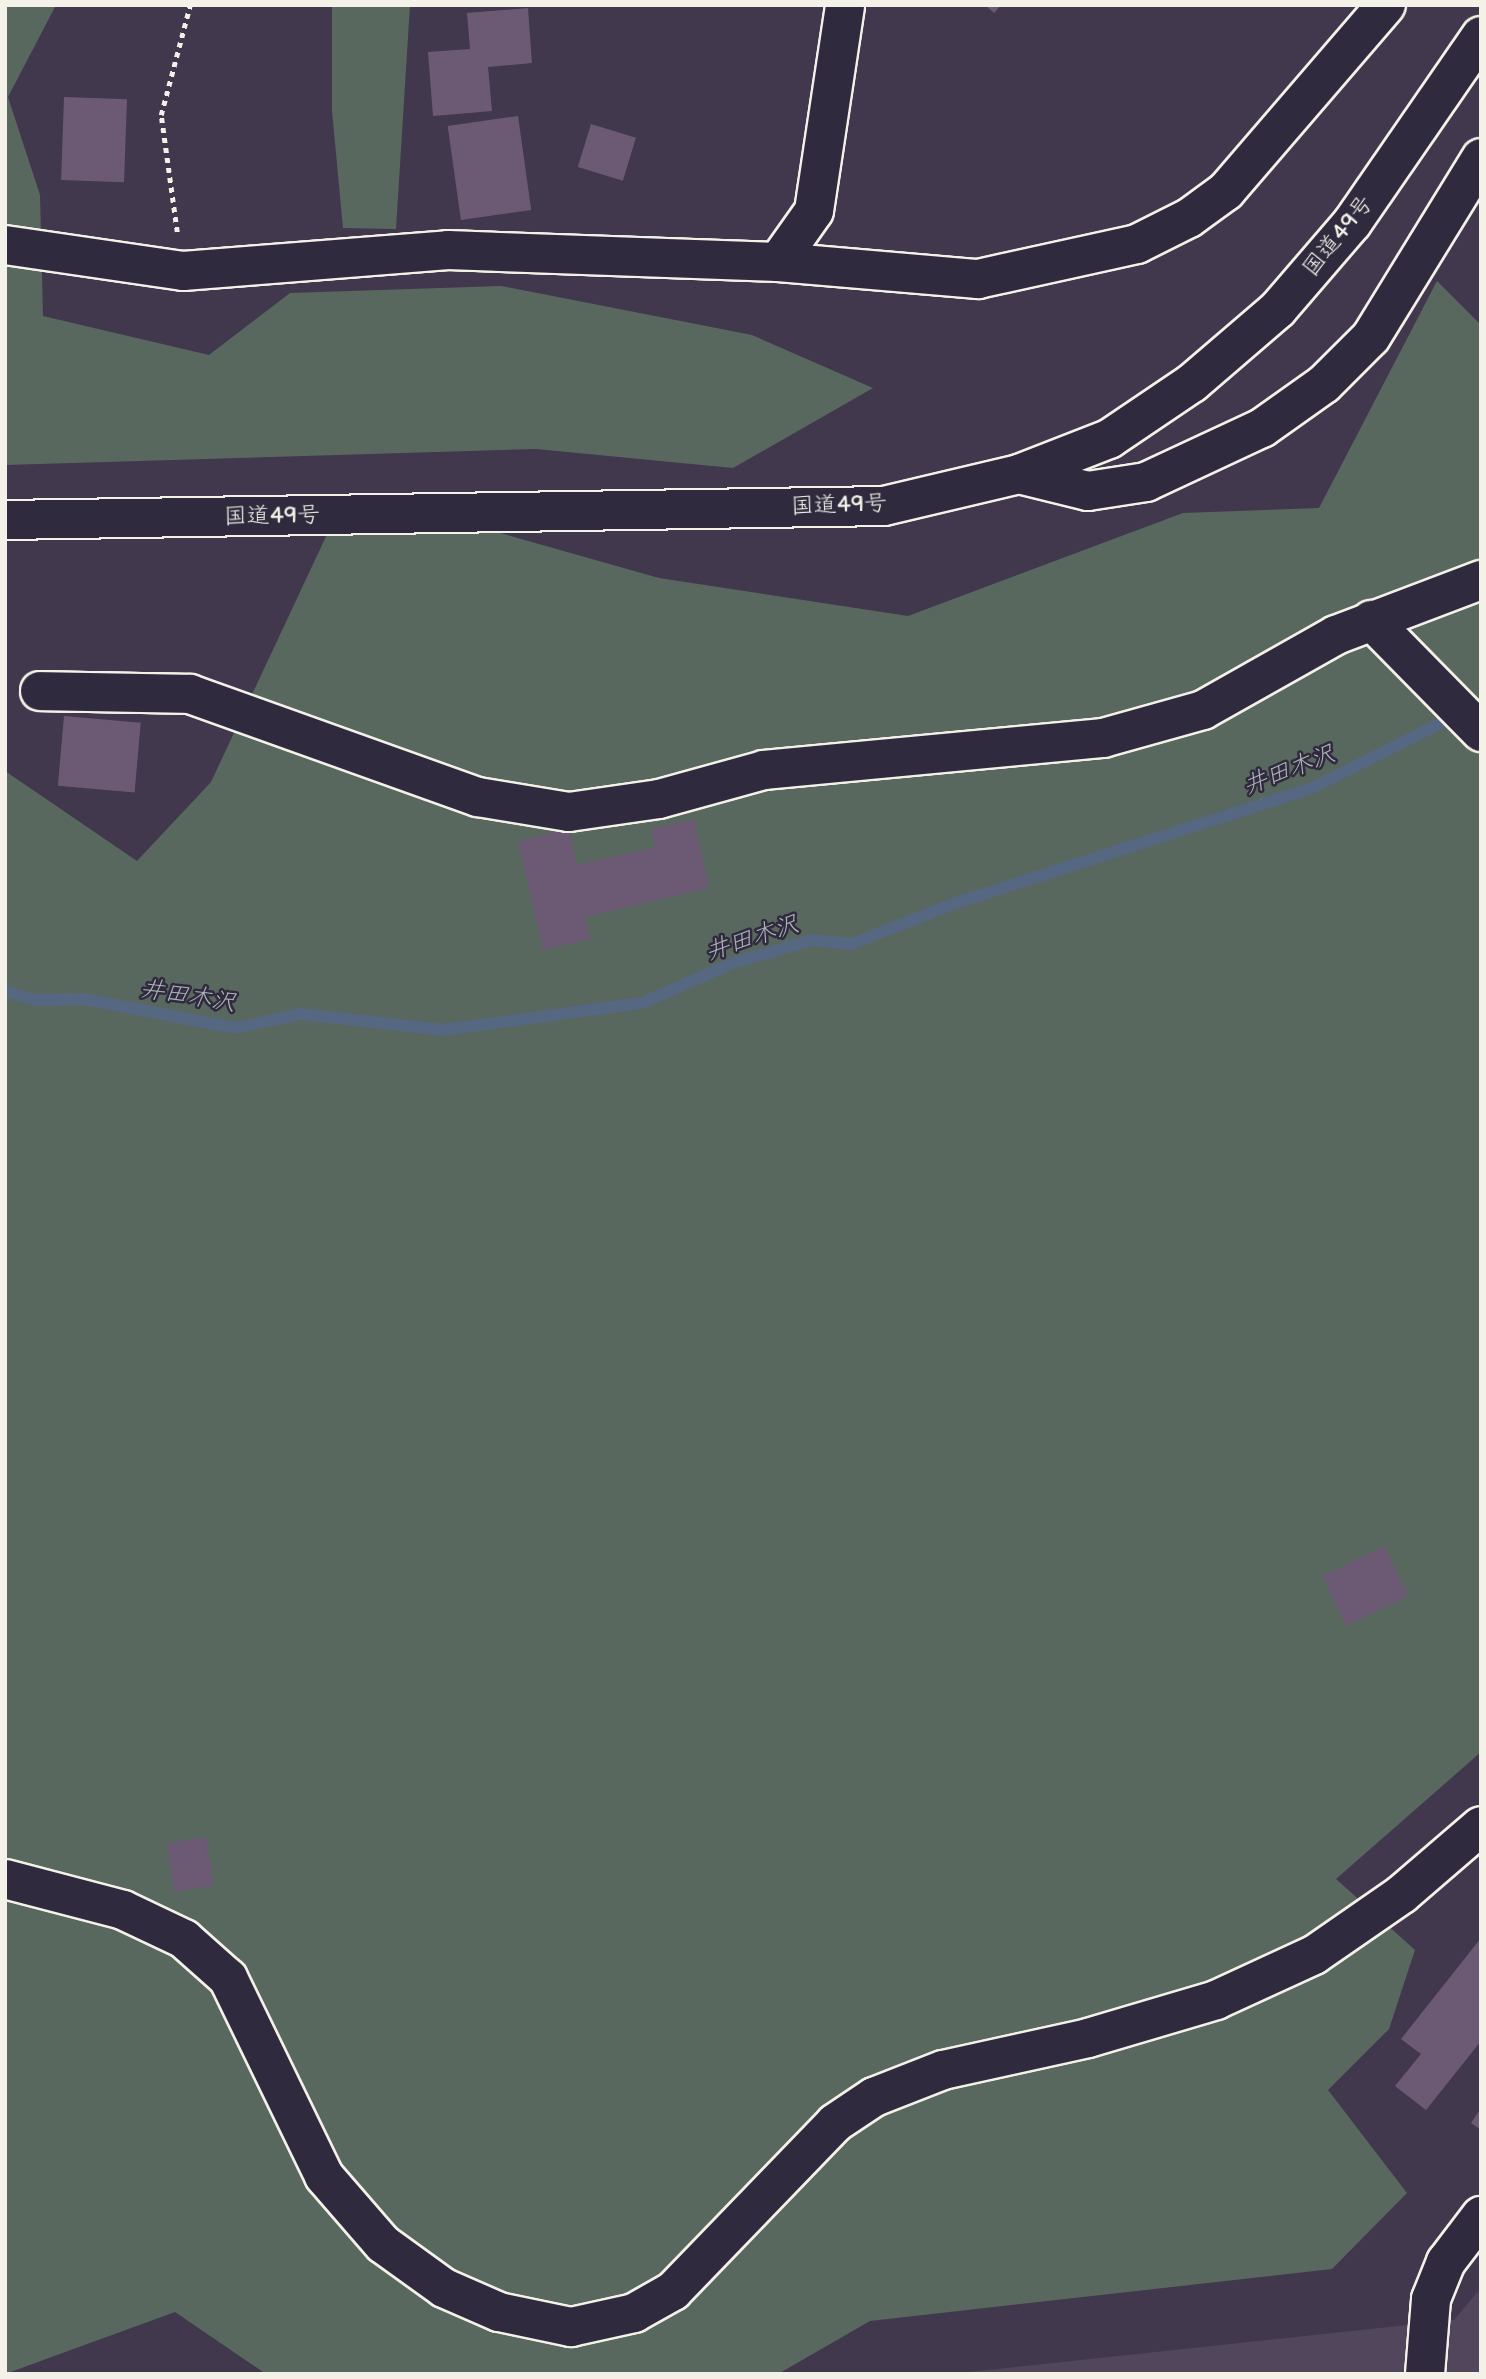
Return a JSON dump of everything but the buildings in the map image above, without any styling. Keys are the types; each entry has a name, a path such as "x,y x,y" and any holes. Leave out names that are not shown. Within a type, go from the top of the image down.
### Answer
{"main road":[{"path":"778,261 814,211 845,5"},
{"path":"5,245 183,271 448,250 778,261 978,279 1137,244 1226,191 1386,5"},
{"name":"国道49号","path":"5,520 884,506 1019,474 1109,439 1192,383 1278,309 1352,223 1481,36"},
{"path":"1019,474 1088,491 1146,482 1262,428 1324,384 1371,337 1481,158"},
{"path":"1438,228 1481,208"},
{"path":"40,691 190,694 478,797 569,812 659,799 764,770 1103,738 1203,710 1371,620 1481,580"},
{"path":"1371,620 1481,732"},
{"path":"5,1879 123,1910 184,1939 228,1978 324,2176 383,2244 444,2288 499,2312 570,2328 634,2314 673,2291 835,2123 874,2097 943,2070 1088,2038 1216,2000 1314,1955 1402,1894 1481,1826"},
{"path":"1425,2374 1431,2299 1446,2262 1481,2216"}],"path":[{"path":"183,271 161,115 190,5"}],"shaded area":[{"path":"1481,2288 1481,2374 950,2374 1454,2320"}],"green space":[{"path":"5,5 56,5 8,97 40,195 43,316 209,355 290,293 501,286 752,335 873,388 733,468 536,449 5,465"},
{"path":"332,5 410,5 396,229 343,228 332,111"},
{"path":"1437,281 1481,325 1481,1752 1336,1879 1415,1950 1389,2029 1328,2090 1407,2193 1332,2269 870,2321 778,2374 266,2374 175,2312 5,2374 5,771 137,861 211,782 329,530 472,525 659,578 908,616 1183,513 1319,508"}],"waterway":[{"name":"井田木沢","path":"5,991 35,1000 84,999 235,1028 301,1014 444,1030 642,1003 733,963 813,940 851,944 956,903 1312,788 1457,715"}]}
